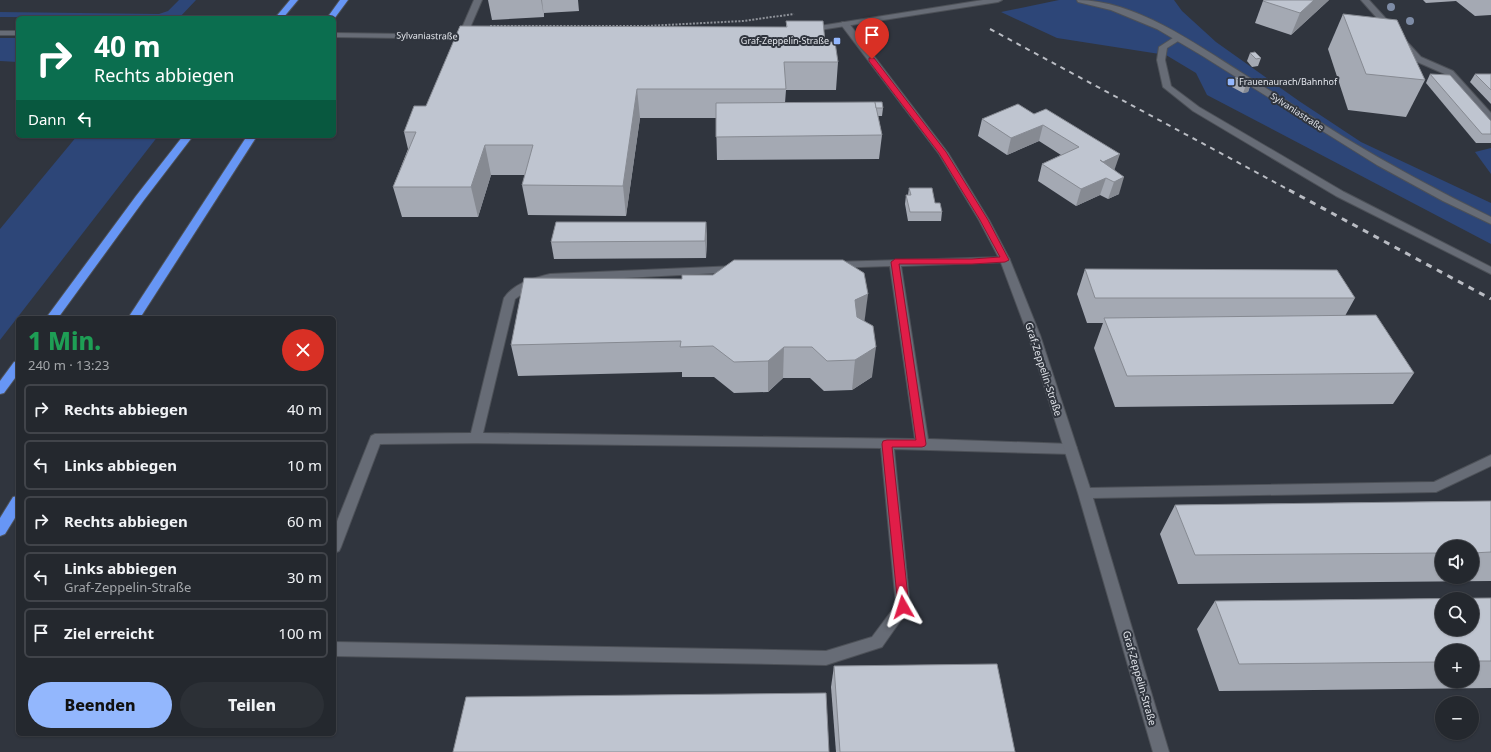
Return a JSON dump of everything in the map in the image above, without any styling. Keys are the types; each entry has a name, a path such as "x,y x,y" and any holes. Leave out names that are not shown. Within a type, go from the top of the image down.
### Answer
{"highway":[{"path":"281,16 294,0"},
{"path":"332,16 344,0"},
{"path":"53,316 140,198 186,138"},
{"path":"135,316 251,138"},
{"path":"0,390 16,368"},
{"path":"0,530 16,504"}],"street":[{"path":"462,37 478,0"},
{"path":"799,31 998,0"},
{"name":"Sylvaniastraße","path":"1081,0 1091,1 1142,17 1179,38 1367,156 1444,198 1491,220"},
{"path":"1365,0 1418,59 1450,73 1491,118"},
{"name":"Graf-Zeppelin-Straße","path":"845,24 942,152 984,220 1005,260 1034,335 1085,493 1161,752"},
{"path":"0,33 16,33"},
{"name":"Sylvaniastraße","path":"336,35 478,37"},
{"path":"1179,38 1163,47 1161,60 1167,87 1196,109 1340,194 1491,271"},
{"path":"824,265 1005,260"},
{"path":"895,262 922,444"},
{"path":"476,438 510,298 518,289 534,280 550,278 746,269"},
{"path":"336,542 375,439 476,438 922,444 1071,449"},
{"path":"336,649 826,658 877,642 903,607 887,444"},
{"path":"1085,493 1436,486 1491,460"}],"path":[{"path":"467,26 646,26 743,21 798,14"}],"shaded area":[{"path":"179,0 196,0 181,16 0,17 0,12 159,14 168,11"},
{"path":"1059,0 1174,0 1182,11 1216,42 1299,101 1361,142 1491,203 1491,244 1207,95 1196,73 1166,55 1057,38 1001,12"},
{"path":"0,38 16,38 16,62 0,61"},
{"path":"75,138 156,138 19,316 16,316 16,319 0,340 0,229"},
{"path":"1491,148 1491,174 1475,152"}],"building":[{"path":"1314,0 1300,13 1263,1"},
{"path":"1343,14 1397,20 1425,80 1366,74"},
{"path":"786,21 823,21 825,42 835,42 838,62 784,62 786,89 637,89 623,186 522,185 533,145 485,145 471,187 393,187 416,132 404,132 414,106 426,106 460,26 787,27"},
{"path":"1255,52 1261,58 1256,59 1250,53"},
{"path":"1430,74 1450,75 1491,121 1491,134 1482,134"},
{"path":"1475,74 1491,74 1491,90"},
{"path":"1240,77 1251,83 1246,85 1235,78"},
{"path":"875,102 882,135 716,137 716,103"},
{"path":"875,102 882,102 883,108 876,108"},
{"path":"1018,104 1034,114 1046,109 1120,154 1103,162 1100,160 1124,177 1114,182 1106,178 1081,189 1042,164 1079,147 1043,125 1011,138 982,119"},
{"path":"909,188 932,188 935,203 940,203 942,212 910,212 906,195 911,195"},
{"path":"556,222 706,222 705,241 551,242"},
{"path":"734,260 843,260 864,273 868,294 855,300 857,317 873,326 876,347 855,360 827,361 812,347 784,347 768,361 734,362 713,346 680,347 681,341 511,345 524,278 682,279 682,275 713,275"},
{"path":"1085,269 1337,270 1355,298 1095,298"},
{"path":"1376,315 1414,373 1127,376 1104,318"},
{"path":"1491,501 1491,552 1479,553 1479,540 1435,540 1435,553 1195,555 1175,505"},
{"path":"1479,598 1491,598 1491,661 1479,661 1479,644 1435,644 1435,662 1239,664 1215,601 1435,599 1435,636 1479,636"},
{"path":"997,664 1015,752 840,752 834,666"},
{"path":"826,693 829,752 453,752 466,697"}],"railway":[{"path":"990,29 1291,191"},
{"path":"1289,190 1491,299"}],"place":[{"name":"Graf-Zeppelin-Straße","path":"837,41"},
{"name":"Frauenaurach/Bahnhof","path":"1231,82"}],"route":[{"path":"872,59 942,152 984,220 1005,260 972,262 895,262 922,444 887,444 903,607"}]}
